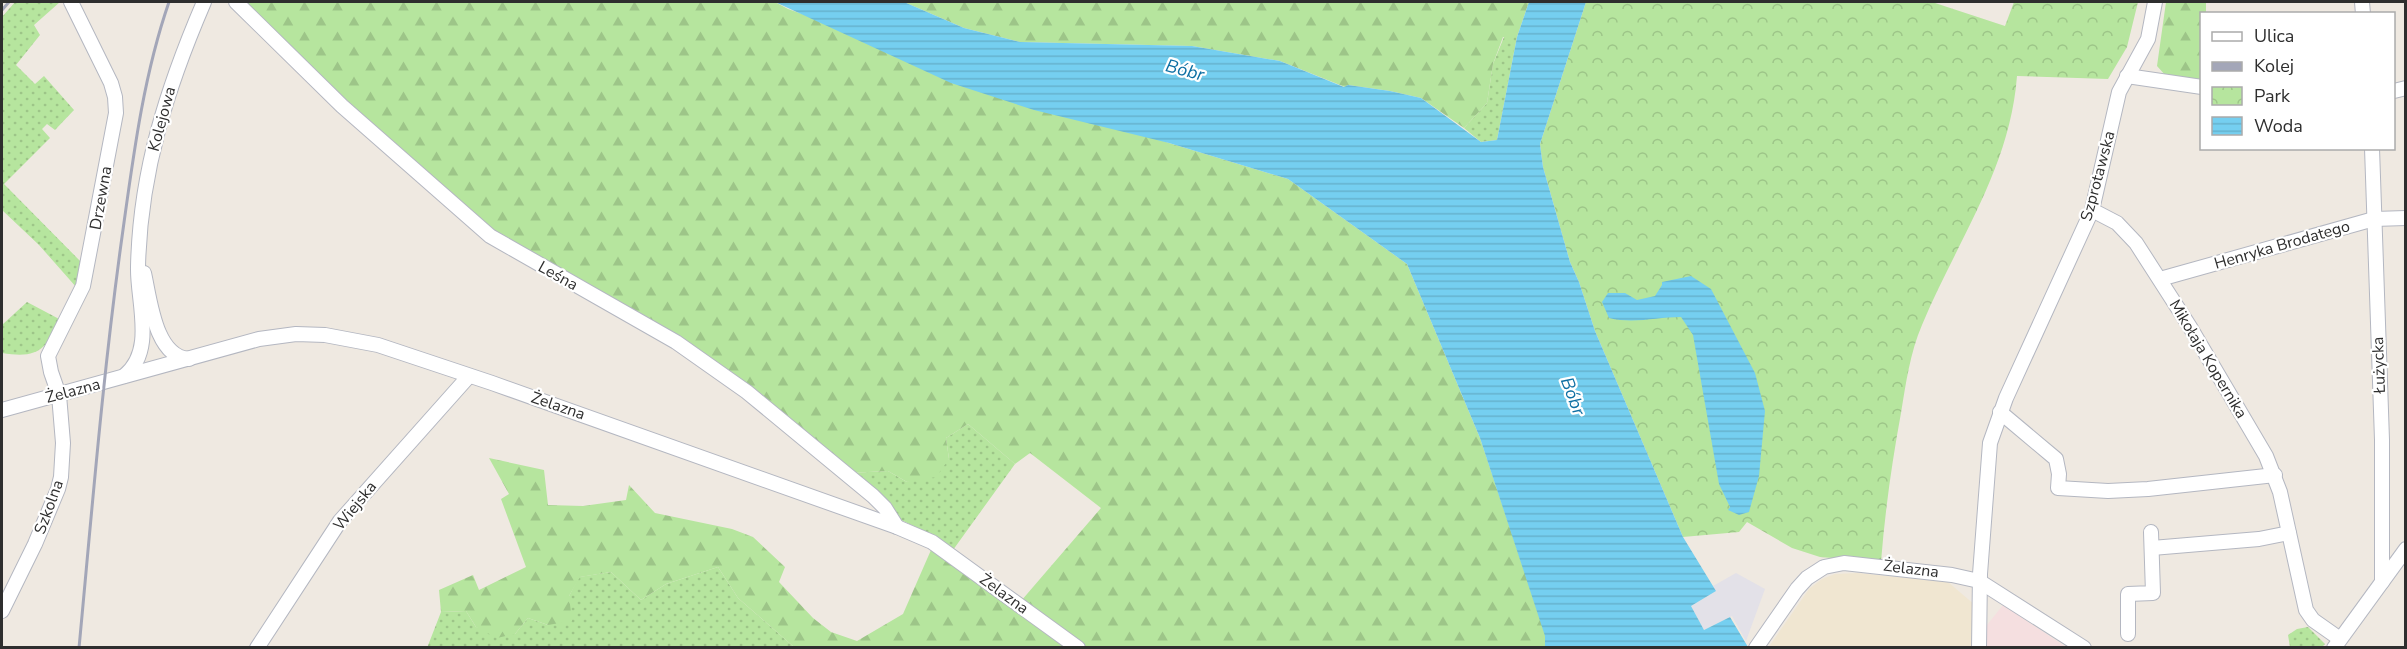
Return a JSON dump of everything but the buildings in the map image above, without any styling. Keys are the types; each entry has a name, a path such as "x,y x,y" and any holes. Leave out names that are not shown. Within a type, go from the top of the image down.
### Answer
{"street":[{"name":"Drzewna","path":"59,395 48,363 48,356 83,286 116,112 111,83 71,2"},
{"name":"Kolejowa","path":"122,377 131,370 139,358 142,335 138,280 142,201 164,102 204,2"},
{"name":"Leśna","path":"236,2 342,106 490,236 658,331 747,392 873,496 885,508 897,527"},
{"name":"Szprotawska","path":"1979,648 1979,581 1989,453 2000,412 2092,210 2119,92 2148,39 2155,2"},
{"path":"2127,76 2200,87"},
{"name":"Łużycka","path":"2372,150 2382,440 2382,582"},
{"name":"Mikołaja Kopernika","path":"2092,210 2109,217 2123,228 2160,279 2260,446 2275,475 2306,610 2337,644"},
{"name":"Henryka Brodatego","path":"2160,279 2374,219 2406,218"},
{"name":"Kolejowa","path":"139,242 160,336 162,354 158,368"},
{"name":"Żelazna","path":"2,410 259,339 310,334 378,345 897,527 932,542 1078,648"},
{"name":"Kolejowa","path":"142,335 150,357 158,368"},
{"path":"160,336 167,347 178,357 194,358"},
{"name":"Wiejska","path":"257,648 340,521 469,376"},
{"name":"Szkolna","path":"2,611 35,544 58,489 63,462 59,395"},
{"path":"2000,412 2056,459 2059,474 2058,488 2108,491 2275,475"},
{"path":"2128,634 2127,594 2153,592 2151,532"},
{"path":"2152,548 2248,541 2289,533"},
{"path":"2337,644 2382,582 2401,562 2406,549"},
{"name":"Żelazna","path":"1756,648 1797,589 1824,567 1844,563 1952,574 1979,581 2084,648"}],"shaded area":[{"path":"1736,573 1765,589 1746,641 1732,616 1704,630 1691,606 1716,591 1713,586"},
{"path":"1857,573 1948,582 1975,605 1972,647 1768,648 1809,589 1822,579 1835,574"},
{"path":"2003,605 2066,647 1984,648 1987,625"}],"green space":[{"path":"15,2 60,2 34,25 40,35 16,65 35,84 44,76 74,110 55,130 47,124 42,129 50,138 4,184 84,265 77,288 39,245 2,210 2,17"},
{"path":"246,2 775,2 788,9 1169,143 1288,179 1407,264 1480,438 1546,636 1545,647 1083,647 1021,601 1101,508 1030,453 1015,464 968,424 946,438 949,459 936,477 907,482 888,471 849,473 776,410 502,236 402,153"},
{"path":"904,2 1529,2 1517,37 1503,37 1493,64 1487,103 1464,128 1421,98 1390,91 1348,85 1345,87 1280,61 1192,46 1020,42 964,28"},
{"path":"1586,2 1932,2 2005,26 2014,2 2138,2 2127,47 2108,79 2017,76 2012,110 1993,174 1914,346 1892,468 1881,562 1820,557 1792,548 1747,522 1739,532 1683,537 1595,331 1570,262 1543,167 1540,144"},
{"path":"2166,2 2206,2 2206,12 2200,12 2200,81 2166,76 2157,66"},
{"path":"1504,37 1517,37 1497,140 1481,142 1464,128 1487,103 1493,64"},
{"path":"27,302 61,320 45,345 39,350 25,354 2,353 2,325"},
{"path":"968,424 1015,464 953,550 924,531 899,519 849,473 888,471 907,482 949,459 946,438"},
{"path":"489,458 544,470 548,505 583,506 626,500 629,485 655,513 732,529 753,537 785,567 779,582 813,618 831,632 857,641 903,614 931,550 1065,647 794,647 738,598 718,567 666,584 641,600 611,572 580,577 569,596 572,621 548,625 528,618 515,634 497,638 476,627 466,611 441,612 439,590 473,575 479,590 526,567 501,499 509,494"},
{"path":"718,567 738,598 794,647 427,648 441,612 466,611 476,627 515,634 528,618 548,625 569,596 579,577 611,572 641,600 666,584"},
{"path":"2308,627 2325,644 2322,647 2290,647 2288,635 2297,629"}],"water":[{"name":"Bóbr","path":"775,2 904,2 964,28 1020,42 1192,46 1280,61 1344,87 1348,85 1390,91 1421,98 1481,142 1497,140 1517,37 1529,2 1586,2 1540,144 1543,167 1570,262 1595,331 1683,537 1716,591 1691,606 1704,630 1730,617 1748,647 1545,647 1545,636 1480,438 1407,264 1288,179 1169,143 1034,110 951,83"},
{"path":"1691,276 1711,289 1755,373 1765,411 1759,476 1749,512 1739,515 1728,510 1730,507 1719,484 1693,335 1681,317 1618,320 1609,318 1602,302 1608,293 1625,293 1637,300 1655,296 1662,282"}],"railway":[{"path":"2,10 9,2"},
{"path":"79,648 103,390 126,207 152,59 169,2"}]}
